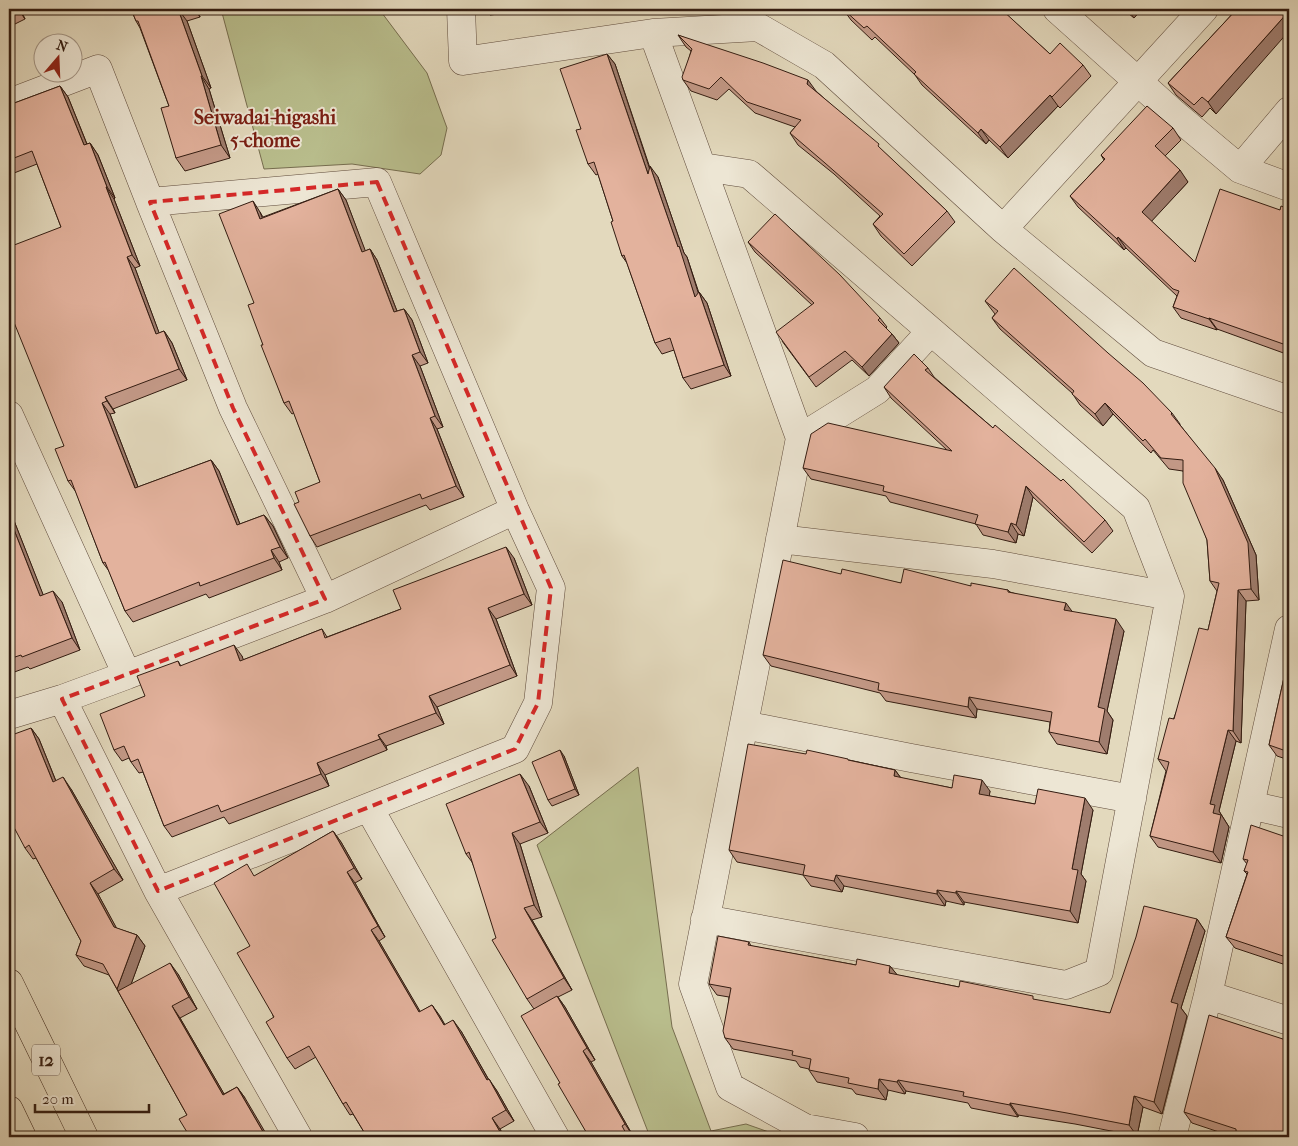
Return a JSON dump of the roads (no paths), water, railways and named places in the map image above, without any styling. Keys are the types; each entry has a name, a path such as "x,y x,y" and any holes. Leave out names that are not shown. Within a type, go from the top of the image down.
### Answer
{"main road":[{"name":"12","path":"9,983 84,1137"},
{"path":"9,1110 22,1137"}],"street":[{"path":"461,9 463,61 653,32 758,27 824,65 1003,228 1153,353 1289,400"},
{"path":"1057,9 1240,169 1289,187"},
{"path":"1003,228 1204,9"},
{"path":"653,32 800,438 693,984 730,1087 806,1128 855,1137"},
{"path":"9,103 98,69 234,408 325,599"},
{"path":"1240,169 1289,111"},
{"path":"702,167 749,174 1136,508 1170,596 1099,972 1066,985 705,919"},
{"path":"150,202 378,182 514,510 551,588 538,703 515,749 158,891"},
{"path":"800,438 877,390 931,331"},
{"path":"9,415 127,675"},
{"path":"9,715 62,699 325,599 514,510"},
{"path":"780,539 993,564 1170,596"},
{"path":"1172,1137 1208,995 1289,629"},
{"path":"62,699 158,891 298,1137"},
{"path":"744,725 1132,799"},
{"path":"1250,805 1289,814"},
{"path":"369,808 555,1137"},
{"path":"1208,995 1289,1021"}],"district":[{"name":"Seiwadai-higashi 5-chome","path":"265,128"}]}
